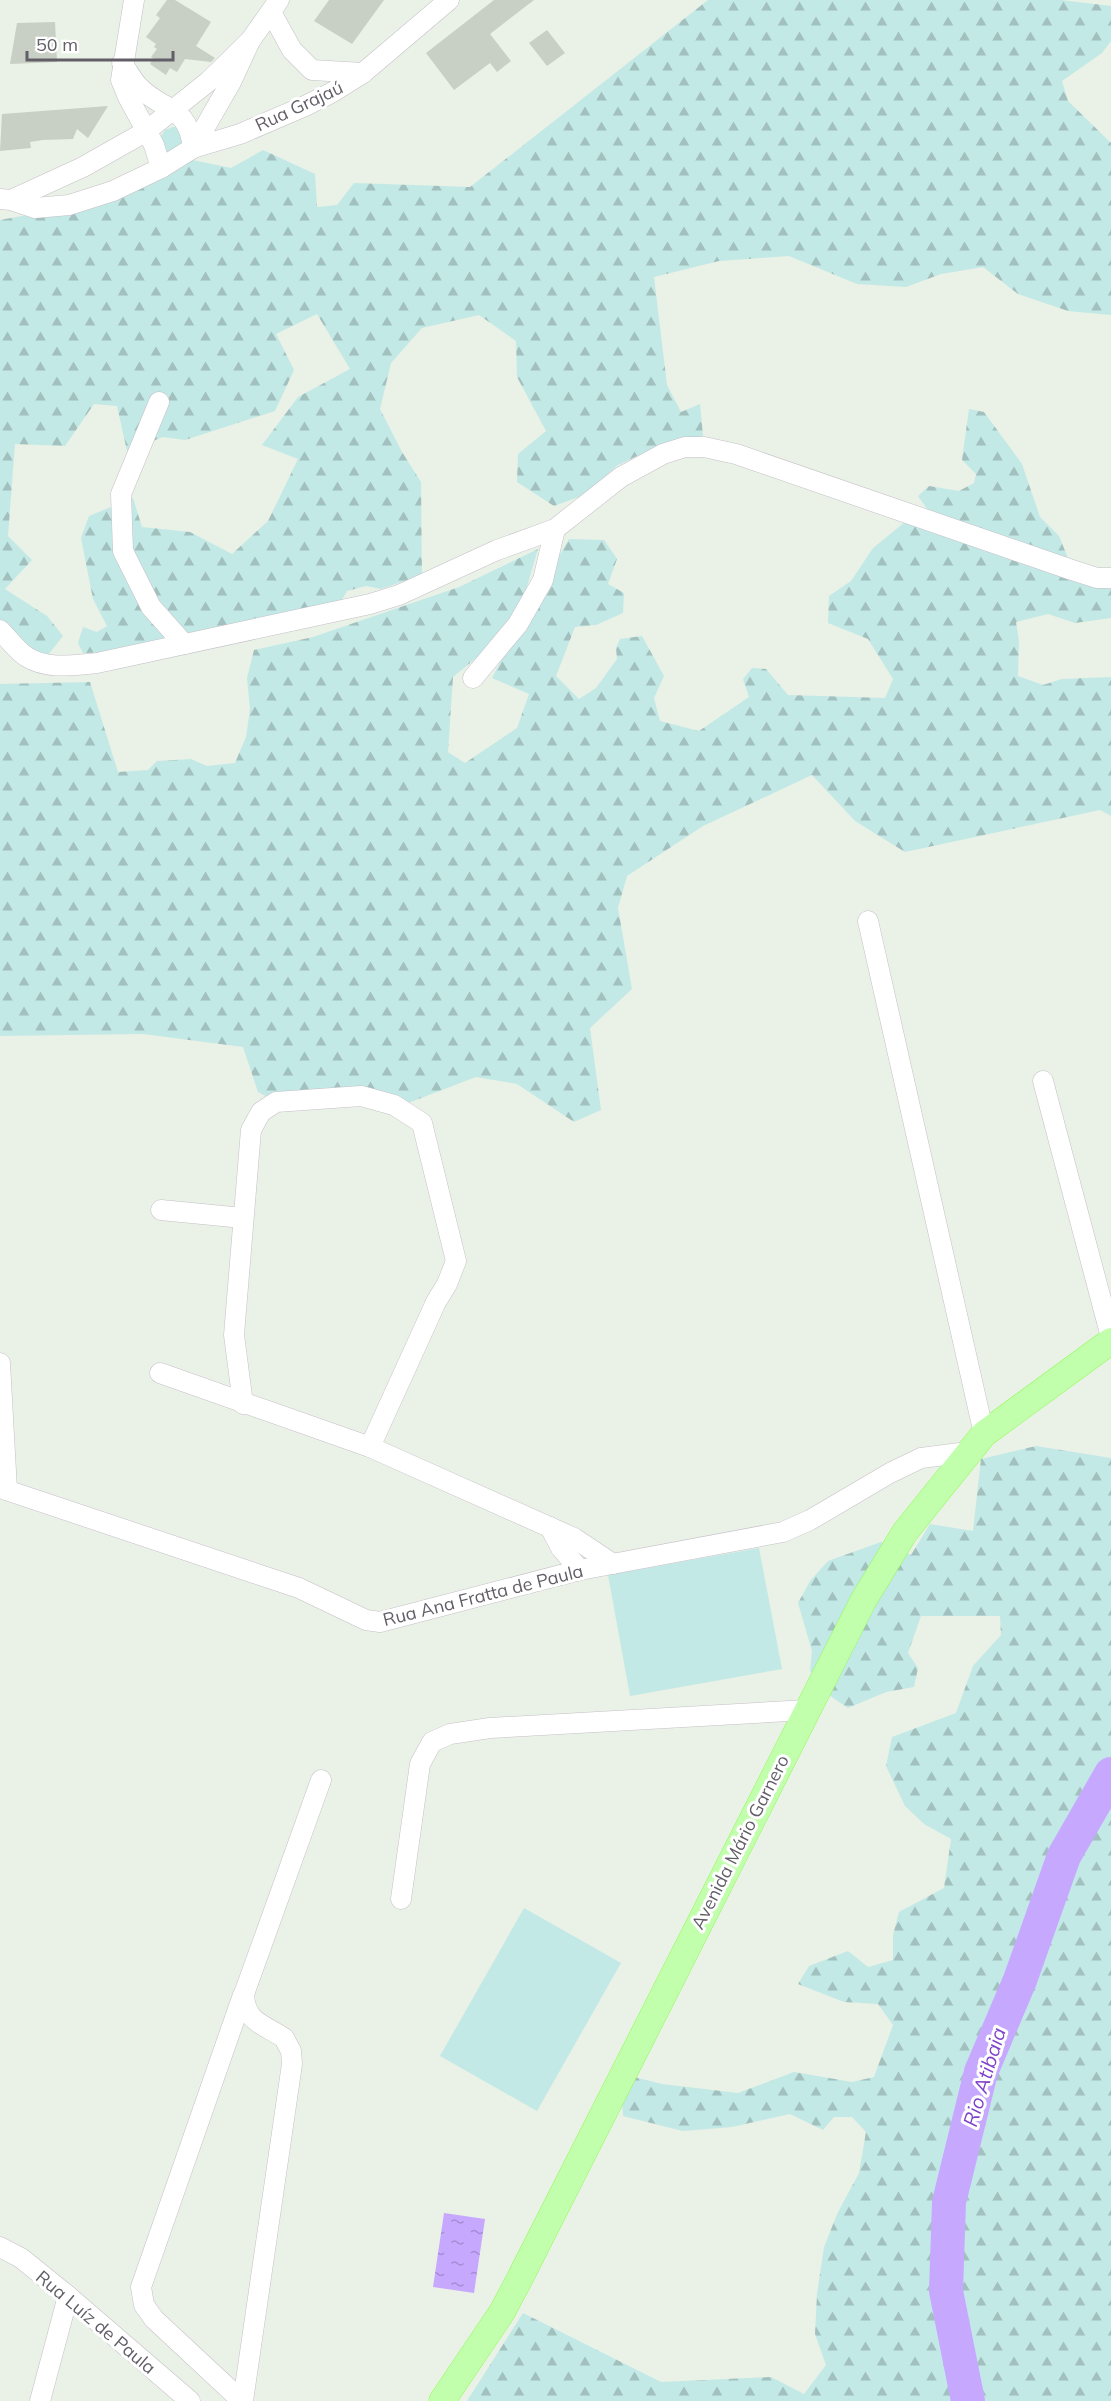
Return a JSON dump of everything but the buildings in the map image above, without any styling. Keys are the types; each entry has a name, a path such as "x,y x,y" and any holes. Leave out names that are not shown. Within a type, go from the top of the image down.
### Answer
{"main road":[{"name":"Avenida Mário Garnero","path":"442,2401 502,2312 518,2282 863,1601 905,1532 976,1443 1111,1341"}],"street":[{"path":"134,0 121,80 145,132 154,145 161,168"},
{"name":"Rua Grajaú","path":"194,148 232,137 331,93 363,73 449,0"},
{"path":"275,6 292,50 312,70 363,73"},
{"path":"6,200 83,166 145,132 171,108 209,81 250,41 275,6"},
{"path":"6,200 35,208 69,205 113,190 161,168 194,148 231,82 250,41"},
{"path":"122,63 139,87 171,108 188,124 194,148"},
{"path":"305,106 312,70"},
{"path":"159,402 121,494 123,551 151,608 184,644"},
{"path":"0,630 25,657 43,664 64,666 97,663 370,604 399,595 497,550 555,529 621,477 663,454 685,447 704,447 759,461 1088,575 1111,578"},
{"path":"473,678 518,624 543,580 555,529"},
{"path":"868,921 976,1443"},
{"path":"1043,1081 1111,1336"},
{"path":"243,1404 234,1335 251,1130 261,1112 276,1102 361,1096 394,1104 422,1123 456,1261 370,1447"},
{"path":"160,1210 243,1218"},
{"path":"0,1363 4,1489"},
{"path":"160,1373 370,1447 550,1527 589,1547 613,1564"},
{"name":"Rua Ana Fratta de Paula","path":"4,1489 299,1588 366,1620 380,1622 399,1619 580,1570 783,1532 810,1520 890,1473 921,1458 976,1443"},
{"path":"550,1527 561,1548 580,1570"},
{"path":"401,1899 420,1764 432,1742 450,1734 502,1727 807,1710"},
{"path":"242,2401 154,2319 144,2305 141,2288 321,1780"},
{"path":"242,2401 292,2064 288,2043 284,2038 249,2016 244,1994"},
{"name":"Rua Luíz de Paula","path":"0,2247 21,2258 68,2296 190,2401"},
{"path":"40,2401 68,2296"}],"green space":[{"path":"708,0 1061,0 1111,6 1111,41 1102,53 1062,81 1068,101 1111,143 1111,315 1068,311 1018,294 983,267 941,274 906,287 857,284 789,256 719,261 654,277 667,385 681,412 700,404 703,436 656,447 618,465 584,495 554,506 517,482 518,454 546,431 517,377 516,341 479,315 422,328 391,363 380,409 402,452 421,482 422,575 381,589 366,586 347,591 340,603 119,652 83,653 78,643 83,627 97,632 107,626 93,599 81,538 89,516 133,498 142,527 190,532 232,554 268,521 298,459 262,445 298,397 350,369 317,314 276,334 294,370 275,411 185,440 163,437 127,451 117,406 94,404 65,446 15,444 8,536 32,560 5,589 47,616 63,636 48,655 29,650 0,619 0,220 66,208 178,157 231,168 263,150 315,174 317,207 337,205 354,183 470,187"},
{"path":"177,127 186,144 168,152 164,150 160,138 165,130"},
{"path":"969,409 984,412 1022,464 1040,517 1059,536 1078,583 1111,589 1111,618 1075,623 1048,614 1016,622 1019,641 1018,676 1043,685 1062,679 1111,677 1111,816 1100,810 905,852 855,821 812,775 703,826 627,876 618,908 632,989 590,1028 601,1110 574,1122 517,1084 476,1077 408,1103 286,1107 258,1092 243,1047 143,1034 0,1036 0,684 90,682 118,772 148,770 157,761 191,759 207,766 235,763 246,737 250,709 247,678 254,650 313,637 459,587 538,549 520,610 486,650 453,677 448,752 465,763 517,728 529,694 492,678 511,641 540,605 559,556 569,539 604,540 617,559 608,584 624,593 623,613 596,625 575,627 556,676 579,699 596,688 617,659 616,648 620,639 642,636 664,676 654,698 660,721 699,731 749,697 743,679 752,668 766,669 788,695 885,698 893,679 868,639 828,623 829,596 851,581 873,548 905,522 930,513 918,496 929,486 959,491 974,483 976,474 962,460"},
{"path":"1036,1446 1111,1458 1111,2401 467,2401 523,2313 661,2382 771,2377 804,2394 826,2365 815,2334 817,2294 824,2247 838,2212 859,2173 866,2132 852,2117 834,2117 823,2130 790,2114 732,2127 683,2131 623,2116 622,2099 634,2077 662,2084 738,2093 794,2072 852,2082 874,2077 893,2025 878,2004 844,2002 798,1984 809,1966 848,1951 868,1967 893,1960 893,1935 899,1912 944,1888 951,1839 924,1824 905,1806 886,1766 892,1737 956,1713 973,1666 1001,1635 1000,1616 921,1616 908,1653 918,1668 914,1687 886,1692 848,1708 823,1691 810,1671 812,1651 798,1603 810,1581 828,1561 881,1542 911,1555 930,1524 973,1531 981,1459"},
{"path":"759,1548 782,1669 630,1696 608,1575"},
{"path":"524,1908 621,1963 537,2111 440,2056"}],"water":[{"path":"444,2213 485,2219 474,2293 433,2287"}],"waterway":[{"name":"Rio Atibaia","path":"968,2401 946,2291 949,2202 981,2072 1020,1980 1064,1856 1111,1774"}]}
